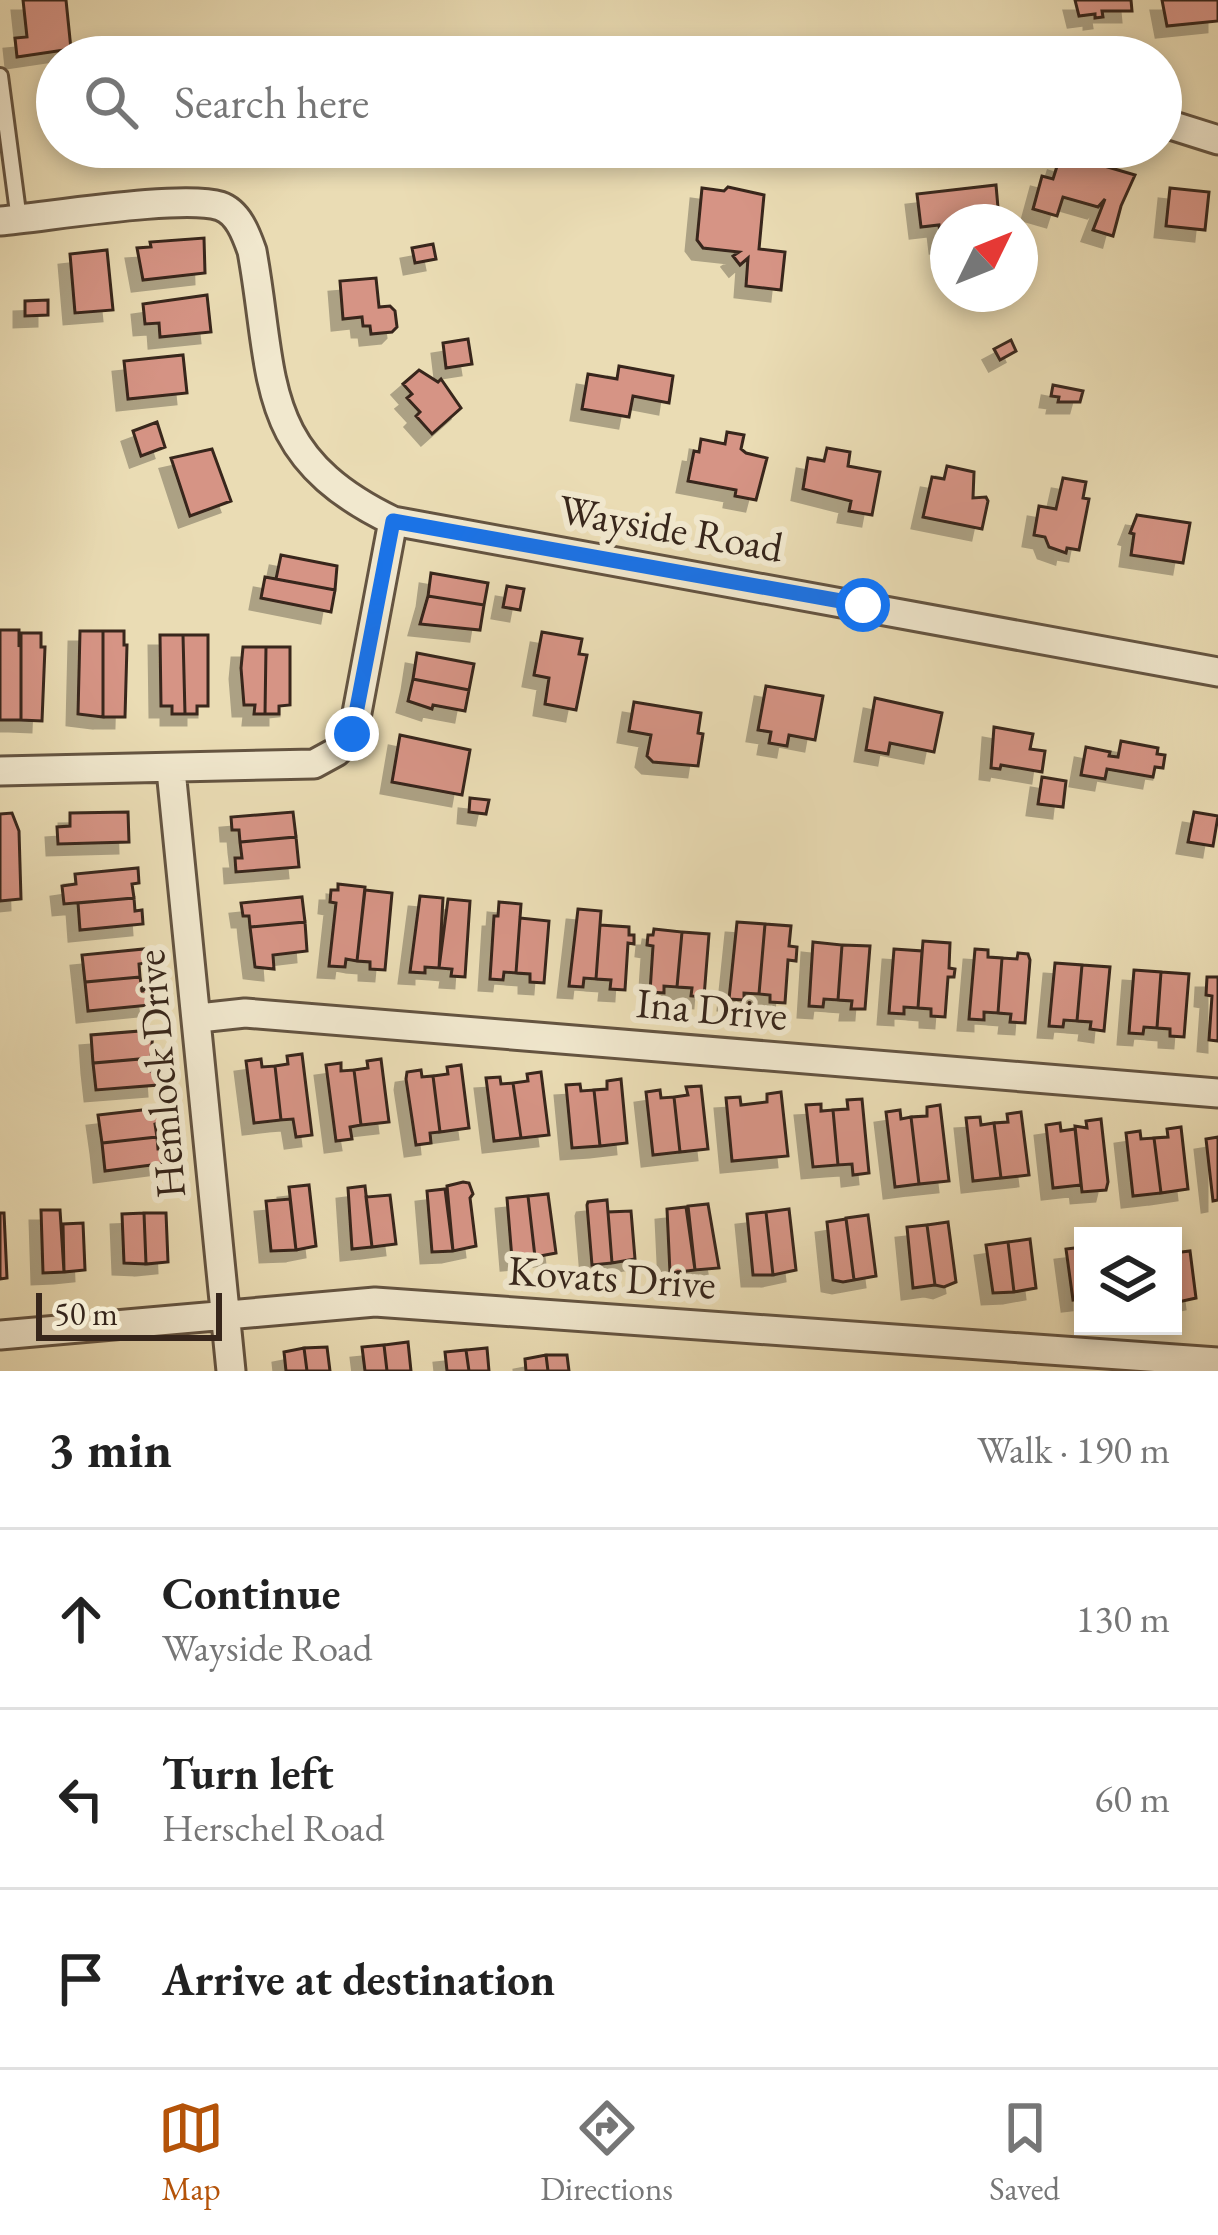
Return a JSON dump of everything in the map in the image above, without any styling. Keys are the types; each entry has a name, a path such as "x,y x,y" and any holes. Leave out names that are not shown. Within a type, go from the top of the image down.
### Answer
{"street":[{"path":"1182,129 1218,140"},
{"path":"0,772 314,764 352,734 393,521 335,484 287,431 274,399 252,250 241,225 222,206 201,203 10,220"},
{"name":"Wayside Road","path":"393,521 1218,672"},
{"name":"Hemlock Drive","path":"171,770 231,1371"},
{"name":"Ina Drive","path":"199,1018 245,1013 1218,1093"},
{"name":"Kovats Drive","path":"0,1335 375,1302 1218,1362"}],"lane":[{"path":"0,76 10,220"}],"building":[{"path":"23,0 66,0 70,36 36,36 36,54 17,57 15,38 27,37"},
{"path":"1075,0 1131,0 1132,11 1079,16"},
{"path":"1162,0 1218,0 1218,21 1167,26"},
{"path":"1056,168 1111,168 1135,175 1113,236 1093,230 1105,199 1098,207 1063,197 1057,216 1038,210 1034,204 1042,176 1053,179"},
{"path":"996,185 998,204 930,204 930,226 921,227 917,194"},
{"path":"728,187 764,195 759,249 785,252 781,290 746,286 748,258 740,265 733,256 739,252 703,248 697,240 702,188 724,191"},
{"path":"1170,188 1209,192 1205,230 1166,226"},
{"path":"204,238 205,273 143,280 137,248 151,247 150,242"},
{"path":"433,244 436,259 415,263 412,248"},
{"path":"107,250 113,310 75,313 70,254"},
{"path":"376,278 379,307 390,306 395,311 397,327 392,332 371,334 362,317 343,319 340,281"},
{"path":"207,295 211,332 160,337 159,323 145,324 143,304"},
{"path":"48,300 48,315 25,316 25,301"},
{"path":"468,339 472,364 446,368 443,343"},
{"path":"1011,340 1016,351 1000,360 994,349"},
{"path":"183,355 187,393 128,399 124,361"},
{"path":"619,366 673,376 669,403 633,396 629,417 582,409 588,374 617,379"},
{"path":"419,370 438,382 441,379 461,408 432,434 416,416 420,412 407,398 412,394 403,384"},
{"path":"1053,385 1083,391 1080,402 1058,402 1059,397 1051,396"},
{"path":"157,422 165,447 141,456 133,431"},
{"path":"727,432 744,435 741,449 746,453 767,458 756,500 735,496 736,490 688,481 701,439 725,444"},
{"path":"827,448 850,452 848,466 880,472 872,515 849,511 851,501 803,489 808,458 824,461"},
{"path":"212,449 231,501 190,516 171,458"},
{"path":"947,466 974,472 973,498 988,501 982,529 923,517 932,477 944,479"},
{"path":"1063,478 1086,482 1083,498 1089,499 1079,550 1067,548 1066,553 1049,547 1045,537 1034,535 1039,506 1056,509"},
{"path":"1137,515 1190,523 1183,563 1131,555 1134,534 1130,533"},
{"path":"281,555 337,566 335,590 276,579"},
{"path":"431,573 488,583 484,605 428,596"},
{"path":"265,577 335,590 331,612 261,598"},
{"path":"507,586 524,589 520,610 503,607"},
{"path":"428,596 484,605 480,630 420,624"},
{"path":"0,630 19,630 19,647 21,633 21,720 0,720"},
{"path":"80,631 103,631 103,717 78,714"},
{"path":"103,631 124,631 125,717 103,717"},
{"path":"542,632 582,639 579,654 587,655 576,710 545,704 549,678 534,675"},
{"path":"21,633 41,633 41,647 45,647 42,721 21,720"},
{"path":"160,635 183,635 185,714 172,714 172,706 161,706"},
{"path":"183,635 208,635 208,706 197,706 197,714 185,714"},
{"path":"243,647 266,647 265,714 254,714 255,705 244,705"},
{"path":"266,647 290,647 290,705 279,706 279,714 265,714"},
{"path":"417,653 474,664 469,690 413,679"},
{"path":"413,679 469,690 465,711 433,705 432,709 408,701"},
{"path":"766,686 823,696 815,740 789,735 787,746 769,743 771,732 758,730"},
{"path":"875,698 942,713 934,752 890,743 888,754 866,750"},
{"path":"634,702 701,713 698,766 653,762 647,756 651,735 629,731"},
{"path":"994,727 1033,734 1030,749 1045,751 1042,772 1001,765 991,768"},
{"path":"400,735 470,750 462,795 392,782"},
{"path":"1121,741 1158,748 1157,754 1165,755 1163,768 1155,767 1153,777 1107,769 1105,779 1081,775 1086,747 1118,757"},
{"path":"1042,777 1066,781 1063,807 1038,804"},
{"path":"470,798 489,800 486,814 469,812"},
{"path":"128,812 129,842 58,844 57,827 70,826 70,813"},
{"path":"293,812 296,837 240,842 239,830 232,830 231,817"},
{"path":"1194,812 1218,816 1213,846 1188,842"},
{"path":"12,813 19,831 21,899 0,901 0,814"},
{"path":"296,837 299,867 236,872 235,858 242,858 240,842"},
{"path":"138,868 139,883 132,884 134,898 64,904 62,886 76,884 75,874"},
{"path":"338,884 365,887 357,961 346,959 345,967 329,966 336,903 330,902 331,890 338,890"},
{"path":"365,890 392,893 385,970 370,969 370,962 357,961"},
{"path":"420,896 443,898 439,968 425,967 425,973 410,972"},
{"path":"302,897 305,922 250,927 249,916 243,916 241,903"},
{"path":"134,898 135,911 142,910 143,924 80,930 78,903"},
{"path":"448,899 470,901 465,977 451,976 452,969 439,968"},
{"path":"499,902 521,904 516,973 504,972 503,980 490,979"},
{"path":"578,909 601,911 596,979 584,978 583,987 569,986"},
{"path":"520,918 549,921 544,983 530,982 530,974 516,973"},
{"path":"305,922 307,951 273,955 274,969 255,967 250,927"},
{"path":"737,922 765,924 759,994 744,993 744,1000 729,999"},
{"path":"765,924 791,926 789,946 797,947 796,961 788,960 785,1003 770,1002 770,995 759,994"},
{"path":"600,925 629,927 629,935 634,935 634,944 628,943 625,990 610,989 611,980 596,979"},
{"path":"654,929 682,932 677,987 664,986 664,993 650,992 653,946 647,945"},
{"path":"682,932 709,934 704,997 691,996 692,988 677,987"},
{"path":"923,941 950,943 949,968 955,969 954,977 948,977 945,1017 918,1008"},
{"path":"813,942 842,945 838,1000 824,999 823,1007 809,1006"},
{"path":"842,945 870,946 865,1009 851,1009 852,1001 838,1000"},
{"path":"144,949 146,963 139,964 140,977 85,982 82,955"},
{"path":"894,949 922,951 918,1008 904,1007 904,1014 889,1013"},
{"path":"975,949 1002,958 998,1013 984,1012 984,1020 969,1019"},
{"path":"1018,953 1028,954 1030,960 1025,1023 1010,1022 1011,1014 998,1013 1002,958 1017,959"},
{"path":"1055,963 1082,965 1077,1021 1064,1020 1063,1027 1049,1026"},
{"path":"1082,965 1110,967 1104,1031 1090,1029 1091,1022 1077,1021"},
{"path":"1134,970 1161,972 1157,1028 1144,1027 1143,1034 1129,1033"},
{"path":"1161,972 1189,974 1184,1037 1157,1028"},
{"path":"140,977 150,1005 88,1011 85,982"},
{"path":"1207,977 1218,977 1218,1041 1209,1040 1212,996 1206,995"},
{"path":"153,1030 151,1058 93,1063 91,1035"},
{"path":"302,1054 312,1135 296,1137 293,1119 281,1120 275,1066 288,1064 287,1056"},
{"path":"151,1058 150,1071 157,1070 158,1085 96,1090 93,1063"},
{"path":"261,1059 262,1067 275,1066 281,1120 254,1123 246,1061"},
{"path":"381,1059 389,1122 361,1125 354,1070"},
{"path":"341,1063 341,1071 354,1070 361,1125 350,1127 352,1139 336,1141 326,1065"},
{"path":"461,1065 469,1128 440,1132 433,1076 448,1074 447,1067"},
{"path":"421,1070 422,1077 433,1076 440,1132 430,1133 431,1143 416,1145 406,1079 407,1072"},
{"path":"541,1072 549,1135 521,1138 513,1083 528,1081 527,1074"},
{"path":"500,1077 501,1084 513,1083 521,1138 494,1141 486,1078"},
{"path":"621,1079 627,1143 600,1146 594,1090 607,1089 607,1081"},
{"path":"580,1084 581,1091 594,1090 600,1146 572,1148 566,1085"},
{"path":"701,1086 708,1149 680,1152 674,1097 688,1095 686,1087"},
{"path":"660,1090 661,1098 674,1097 680,1152 653,1155 646,1092"},
{"path":"781,1092 788,1156 732,1161 726,1098 740,1097 741,1105 767,1102 767,1094"},
{"path":"862,1099 869,1173 853,1175 852,1164 838,1165 833,1110 848,1109 847,1100"},
{"path":"821,1104 821,1111 833,1110 838,1165 813,1167 806,1105"},
{"path":"940,1105 949,1181 919,1184 911,1117 927,1116 927,1107"},
{"path":"160,1108 157,1137 102,1143 98,1115"},
{"path":"900,1110 901,1119 911,1117 919,1184 895,1187 886,1112"},
{"path":"1021,1112 1029,1175 1001,1178 994,1123 1008,1122 1007,1114"},
{"path":"980,1117 981,1125 994,1123 1001,1178 973,1181 966,1118"},
{"path":"1101,1119 1106,1190 1082,1192 1075,1126 1087,1128 1086,1121"},
{"path":"1060,1123 1061,1131 1075,1129 1081,1185 1053,1188 1046,1125"},
{"path":"1181,1127 1188,1189 1161,1193 1154,1138 1168,1137 1167,1129"},
{"path":"1140,1131 1141,1139 1154,1138 1161,1193 1133,1196 1126,1133"},
{"path":"157,1137 167,1163 105,1171 102,1143"},
{"path":"1218,1137 1218,1200 1213,1201 1206,1139"},
{"path":"469,1183 473,1194 476,1246 453,1251 447,1186"},
{"path":"309,1185 316,1246 296,1250 289,1187"},
{"path":"365,1186 372,1247 352,1249 348,1188"},
{"path":"445,1189 453,1251 432,1252 427,1191"},
{"path":"548,1194 556,1253 535,1257 528,1196"},
{"path":"390,1195 396,1244 372,1247 366,1197"},
{"path":"528,1196 535,1257 512,1259 507,1198"},
{"path":"290,1199 296,1250 271,1251 266,1201"},
{"path":"607,1200 612,1263 592,1265 587,1205"},
{"path":"708,1204 719,1268 695,1270 688,1206"},
{"path":"686,1207 695,1270 670,1273 667,1209"},
{"path":"789,1209 796,1270 773,1275 766,1212"},
{"path":"41,1210 60,1210 64,1272 43,1273"},
{"path":"631,1211 635,1259 612,1263 608,1212"},
{"path":"766,1212 773,1275 753,1275 747,1214"},
{"path":"0,1213 4,1213 7,1278 0,1279"},
{"path":"144,1213 146,1264 124,1263 122,1214"},
{"path":"144,1213 166,1213 168,1262 146,1264"},
{"path":"868,1215 876,1276 854,1280 846,1218"},
{"path":"846,1219 854,1280 843,1282 833,1280 827,1222"},
{"path":"948,1222 956,1282 944,1287 935,1285 927,1225"},
{"path":"83,1223 85,1270 64,1272 63,1224"},
{"path":"927,1225 935,1285 913,1288 907,1227"},
{"path":"1030,1239 1036,1288 1014,1292 1008,1242"},
{"path":"1008,1242 1014,1292 993,1293 986,1245"},
{"path":"1074,1248 1074,1300 1073,1300 1066,1249"},
{"path":"1190,1251 1196,1298 1182,1301 1182,1252"},
{"path":"408,1342 411,1371 387,1371 384,1345"},
{"path":"384,1345 387,1371 365,1371 362,1347"},
{"path":"327,1347 330,1371 307,1371 304,1348"},
{"path":"304,1348 307,1371 286,1371 284,1352"},
{"path":"487,1348 489,1371 469,1371 466,1350"},
{"path":"466,1350 469,1371 447,1371 445,1352"},
{"path":"546,1355 548,1371 526,1371 525,1359"},
{"path":"546,1355 567,1355 569,1371 548,1371"}],"route":[{"path":"352,734 393,521 863,605"}]}
